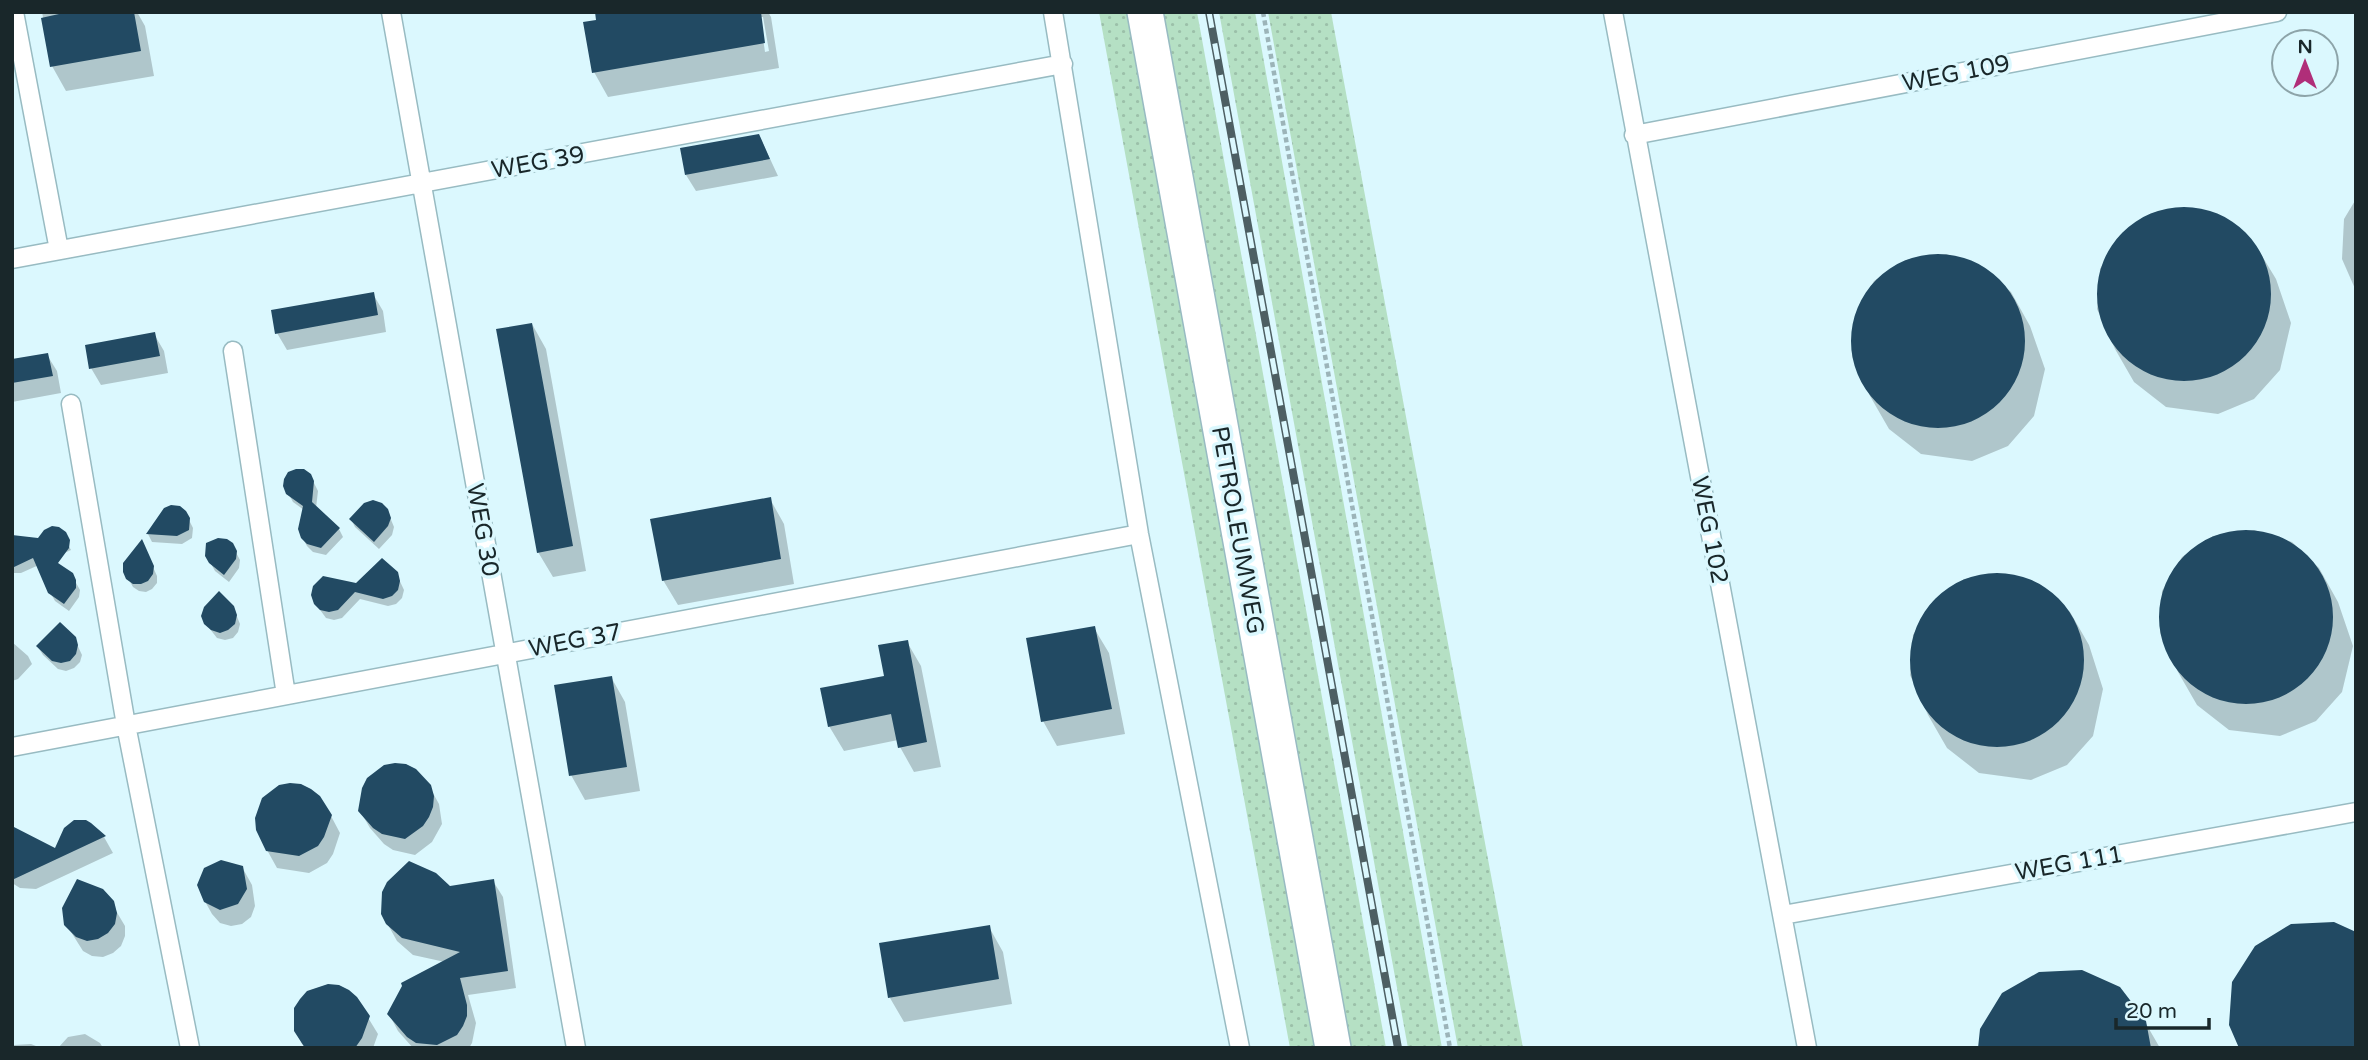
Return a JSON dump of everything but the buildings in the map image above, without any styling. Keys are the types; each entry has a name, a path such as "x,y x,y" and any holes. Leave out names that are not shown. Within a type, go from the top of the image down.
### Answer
{"street":[{"name":"PETROLEUMWEG","path":"1145,12 1334,1048"}],"lane":[{"path":"14,12 60,250"},
{"name":"WEG 30","path":"391,12 576,1048"},
{"path":"1054,12 1139,534 1240,1048"},
{"name":"WEG 102","path":"1613,12 1807,1048"},
{"name":"WEG 109","path":"1634,135 2277,12"},
{"name":"WEG 39","path":"12,259 1063,64"},
{"path":"233,351 286,695"},
{"path":"71,404 126,725 190,1048"},
{"name":"WEG 37","path":"12,747 1139,534"},
{"name":"WEG 111","path":"1783,915 2356,812"}],"path":[{"path":"1263,12 1450,1048"}],"green space":[{"path":"1099,12 1130,12 1319,1048 1290,1048"},
{"path":"1162,12 1197,12 1386,1048 1349,1048"},
{"path":"1219,12 1255,12 1442,1048 1408,1048"},
{"path":"1268,12 1331,12 1523,1048 1458,1048"}],"railway":[{"path":"1209,12 1398,1048"}]}
